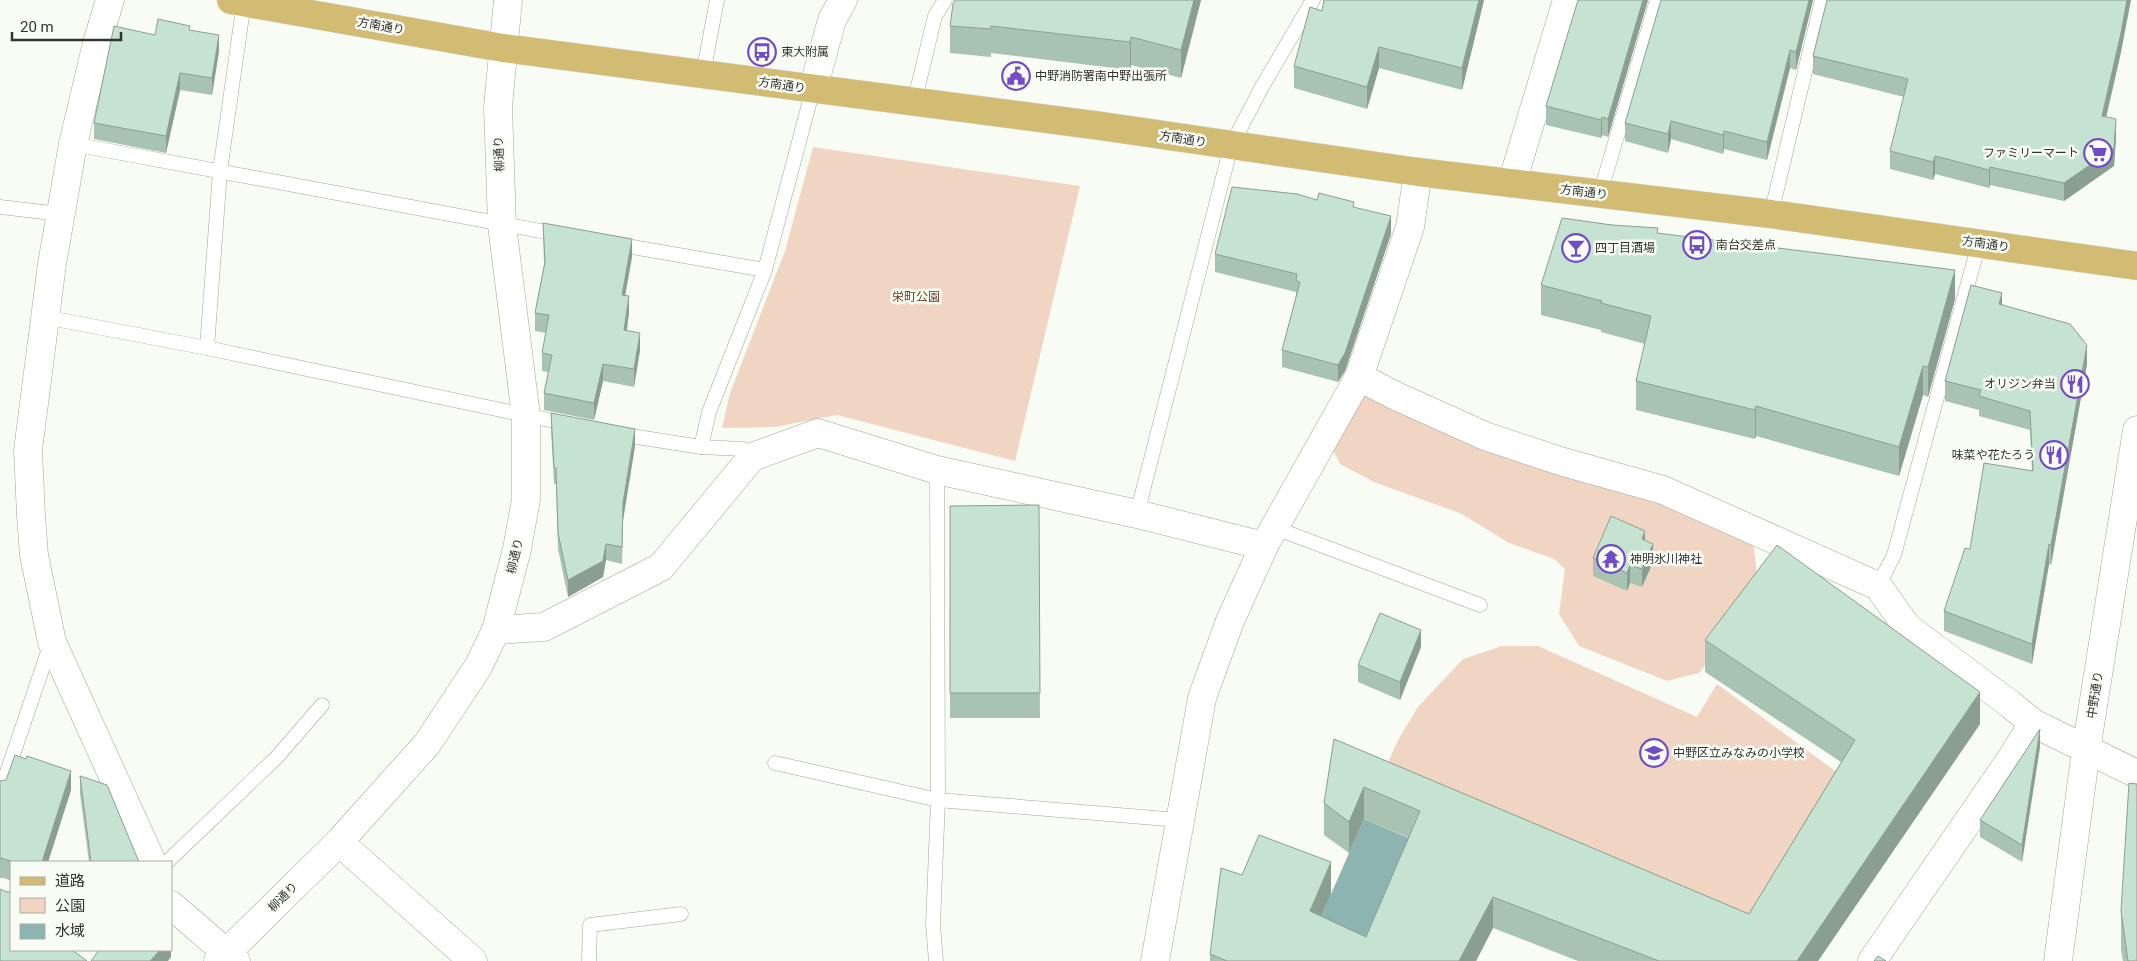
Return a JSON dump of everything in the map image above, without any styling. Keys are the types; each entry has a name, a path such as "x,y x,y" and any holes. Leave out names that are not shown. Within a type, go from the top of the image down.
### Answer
{"main road":[{"name":"方南通り","path":"237,1 503,48 1101,126 1418,172 1771,214 2137,266"}],"street":[{"path":"110,0 97,43 73,144 60,214 44,317 28,450 34,554 52,642 152,861"},
{"name":"柳通り","path":"227,958 339,842 427,744 478,668 496,630 517,549 526,499 526,416 502,224 498,107 508,0"},
{"path":"813,89 832,20 844,0"},
{"path":"1512,182 1567,0"},
{"path":"1155,961 1202,698 1230,621 1270,537 1359,377 1410,227 1418,172"},
{"path":"1359,377 1396,396 1485,436 1560,461 1662,490 1878,586 1907,627 2033,723 2137,774"},
{"name":"中野通り","path":"2058,961 2086,750 2137,430"},
{"path":"496,630 544,627 661,567 752,457 818,433 937,470 1137,514 1270,537"},
{"path":"1872,961 2033,723"},
{"path":"339,842 473,961"},
{"path":"172,905 227,958"}],"lane":[{"path":"703,74 717,0"},
{"path":"914,103 935,16 945,0"},
{"path":"1137,514 1231,146 1263,85 1313,0"},
{"path":"1600,194 1657,0"},
{"path":"1771,214 1822,0"},
{"path":"207,348 220,171 237,1"},
{"path":"701,447 709,412 765,270 813,89"},
{"path":"73,144 580,238"},
{"path":"0,208 60,214"},
{"path":"599,241 765,270"},
{"path":"1878,586 1894,555 1979,243"},
{"path":"44,317 207,348 581,427"},
{"path":"609,432 701,447 744,449 752,457"},
{"path":"936,961 933,925 938,800 937,470"},
{"path":"1270,537 1480,605"},
{"path":"0,793 52,642"},
{"path":"168,861 277,757 322,705"},
{"path":"775,763 938,800 1179,820"},
{"path":"589,961 590,925 681,914"}],"green space":[{"name":"栄町公園","path":"813,147 1080,186 1015,461 837,415 775,427 722,428 730,393 785,251"},
{"path":"1367,391 1539,463 1597,464 1742,537 1754,547 1757,575 1729,635 1699,673 1667,681 1579,646 1559,614 1565,569 1554,559 1509,543 1462,514 1374,482 1340,464 1321,425"},
{"path":"1502,646 1538,646 1697,717 1717,684 1846,779 1745,920 1384,771 1398,740 1418,707 1463,659"}],"water":[{"path":"1364,819 1420,843 1369,961 1310,942"}],"building":[{"path":"955,0 1194,0 1181,50 1131,37 1130,42 991,26 991,29 950,26"},
{"path":"1324,0 1479,0 1462,68 1379,47 1367,87 1294,66 1310,7 1322,11"},
{"path":"1578,0 1643,0 1608,119 1602,117 1601,120 1546,106"},
{"path":"1661,0 1809,0 1796,52 1790,50 1767,142 1724,131 1723,135 1671,121 1668,134 1625,123"},
{"path":"1827,0 2127,0 2102,116 2116,119 2114,148 2064,183 1990,167 1989,170 1935,156 1933,162 1890,151 1908,79 1813,56"},
{"path":"158,19 190,26 189,30 219,35 212,78 180,73 166,136 94,123 114,26 155,35"},
{"path":"1232,187 1297,194 1317,200 1319,193 1354,202 1353,207 1391,216 1345,353 1338,365 1282,350 1300,282 1296,281 1297,274 1215,254"},
{"path":"1562,218 1612,225 1658,228 1657,233 1955,270 1928,367 1923,366 1899,447 1756,406 1755,410 1636,381 1651,316 1541,285"},
{"path":"543,223 632,239 622,295 629,296 624,330 640,333 634,369 603,364 594,403 544,393 552,355 542,353 549,315 535,313 545,262"},
{"path":"1971,285 2002,293 1999,304 2070,324 2087,345 2032,644 1944,611 1965,548 1970,549 1984,463 2033,471 2030,411 1979,396 1981,390 1945,381"},
{"path":"551,413 635,429 623,503 622,547 606,544 603,561 568,580 558,533 556,468 554,467"},
{"path":"1039,505 1040,693 950,693 950,506"},
{"path":"1611,516 1645,531 1642,539 1653,544 1642,569 1630,565 1627,573 1593,558"},
{"path":"1777,545 1980,692 1797,961 1659,961 1493,897 1459,961 1227,961 1210,954 1221,868 1242,875 1259,835 1331,862 1310,911 1366,937 1420,811 1364,787 1349,822 1324,803 1334,739 1749,914 1855,740 1705,640"},
{"path":"1380,613 1421,630 1400,682 1358,665"},
{"path":"2040,729 2022,845 1980,820"},
{"path":"15,755 26,759 27,756 71,771 42,861 10,861 0,858 0,781 6,780"},
{"path":"80,776 107,785 139,861 91,861"},
{"path":"2129,783 2137,784 2137,961 2128,961 2121,911"},
{"path":"0,889 10,892 10,951 73,951 87,961 0,961"},
{"path":"98,951 159,951 150,961 91,961"},
{"path":"1878,956 1886,961 1874,961"}],"place":[{"name":"東大附属","path":"762,52"},
{"name":"中野消防署南中野出張所","path":"1016,76"},
{"name":"ファミリーマート","path":"2098,153"},
{"name":"南台交差点","path":"1697,245"},
{"name":"四丁目酒場","path":"1576,248"},
{"name":"オリジン弁当","path":"2075,384"},
{"name":"味菜や花たろう","path":"2054,455"},
{"name":"神明氷川神社","path":"1611,559"},
{"name":"中野区立みなみの小学校","path":"1654,753"}]}
